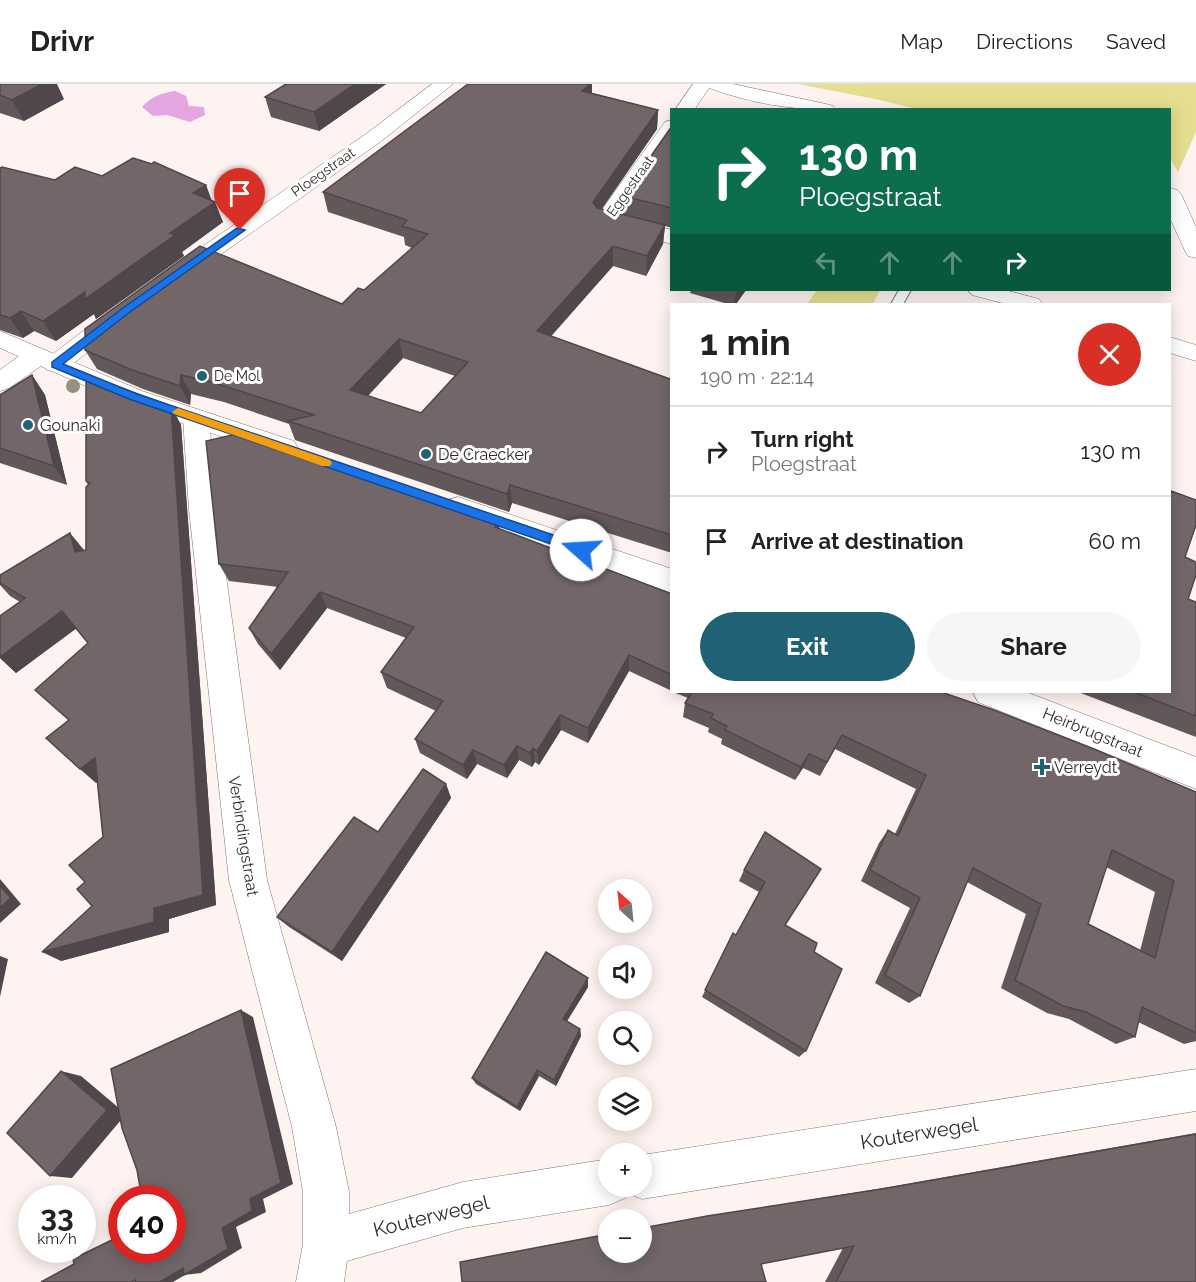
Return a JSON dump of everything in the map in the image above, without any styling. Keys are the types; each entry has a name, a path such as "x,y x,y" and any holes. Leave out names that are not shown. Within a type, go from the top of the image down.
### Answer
{"street":[{"name":"Ploegstraat","path":"155,290 373,138 444,84"},
{"path":"685,108 702,84"},
{"path":"715,84 740,93 816,108"},
{"name":"Eggestraat","path":"670,129 606,219 670,236"},
{"path":"1171,196 1196,251"},
{"path":"984,291 1027,303"},
{"path":"0,382 46,361 136,303"},
{"path":"0,339 46,361 133,396 310,457"},
{"path":"1171,345 1196,353"},
{"name":"Verbindingstraat","path":"196,418 203,509 248,880 314,1127 326,1192 323,1263"},
{"path":"434,500 670,580"},
{"name":"Heirbrugstraat","path":"993,693 1196,773"},
{"name":"Kouterwegel","path":"652,1175 1196,1090"},
{"name":"Kouterwegel","path":"323,1263 463,1205 598,1184"}],"shaded area":[{"path":"798,84 1196,84 1196,132 1178,172 1171,160 1171,108 913,108"},
{"path":"175,91 186,96 189,106 204,107 205,115 190,122 167,115 153,116 142,107 157,96"},
{"path":"816,291 880,291 874,303 808,303"}],"building":[{"path":"0,84 42,84 12,100 0,95"},
{"path":"286,84 355,84 314,112 265,97"},
{"path":"468,84 590,84 582,91 658,110 593,202 597,208 665,225 647,256 613,246 537,331 670,379 670,534 510,485 507,494 288,421 314,415 215,383 181,375 180,386 132,370 85,350 85,329 200,246 342,304 358,288 364,290 428,234 402,226 407,220 323,192","holes":["399,339 468,362 421,413 350,390"]},
{"path":"670,129 670,208 623,196"},
{"path":"133,158 152,164 154,162 206,185 193,193 215,202 170,233 175,235 85,299 85,292 43,321 21,311 10,318 0,315 0,168 55,180 75,167 102,176"},
{"path":"32,375 54,466 0,448 0,395"},
{"path":"86,375 171,406 203,895 154,908 154,922 42,952 92,906 77,889 85,882 69,865 103,837 95,758 80,769 46,738 69,720 35,690 88,643 62,611 0,657 0,616 25,598 0,583 0,575 70,533 75,552 86,550 86,487 90,483 86,481"},
{"path":"245,432 498,519 495,527 670,593 670,674 629,655 588,728 560,715 537,751 533,748 530,753 517,746 504,765 473,750 463,765 415,739 443,701 381,672 414,627 320,592 271,654 249,628 288,572 219,564 206,441"},
{"path":"1171,491 1196,500 1196,525 1185,557 1196,562 1196,575 1188,599 1196,602 1196,716 1137,693 1171,693"},
{"path":"691,693 944,693 1094,749 1196,792 1196,1033 1142,1007 1135,1037 1086,1012 1063,1006 1015,980 1041,904 973,868 920,996 885,975 920,898 870,870 888,830 898,836 926,775 842,735 827,762 809,754 801,767 725,730 727,726 711,718 713,714 685,703","holes":["1112,850 1174,881 1155,958 1088,924"]},
{"path":"423,769 446,784 332,952 277,917 354,817 378,832"},
{"path":"765,832 821,869 785,925 817,943 814,952 842,969 806,1051 705,990 733,933 736,935 765,882 744,870"},
{"path":"0,886 11,898 0,908"},
{"path":"546,952 588,978 563,1019 580,1029 554,1080 537,1070 517,1107 472,1078"},
{"path":"241,1010 281,1183 250,1199 252,1211 222,1228 228,1249 184,1275 183,1268 160,1282 135,1282 135,1280 132,1282 41,1282 74,1263 96,1263 96,1248 108,1242 108,1263 186,1263 186,1185 140,1185 137,1170 122,1128 111,1069"},
{"path":"61,1071 107,1110 50,1176 7,1133"},
{"path":"1196,1134 1196,1282 836,1282 854,1246 761,1264 766,1282 462,1282 460,1262 598,1236 598,1263 652,1263 652,1226"}],"slow traffic":[{"path":"178,412 326,463"}],"place":[{"name":"De Mol","path":"202,376"},
{"name":"Gounaki","path":"28,425"},
{"name":"De Craecker","path":"426,454"},
{"name":"Verreydt","path":"1042,767"}],"route":[{"path":"240,230 127,310 56,364 133,396 581,550"}]}
